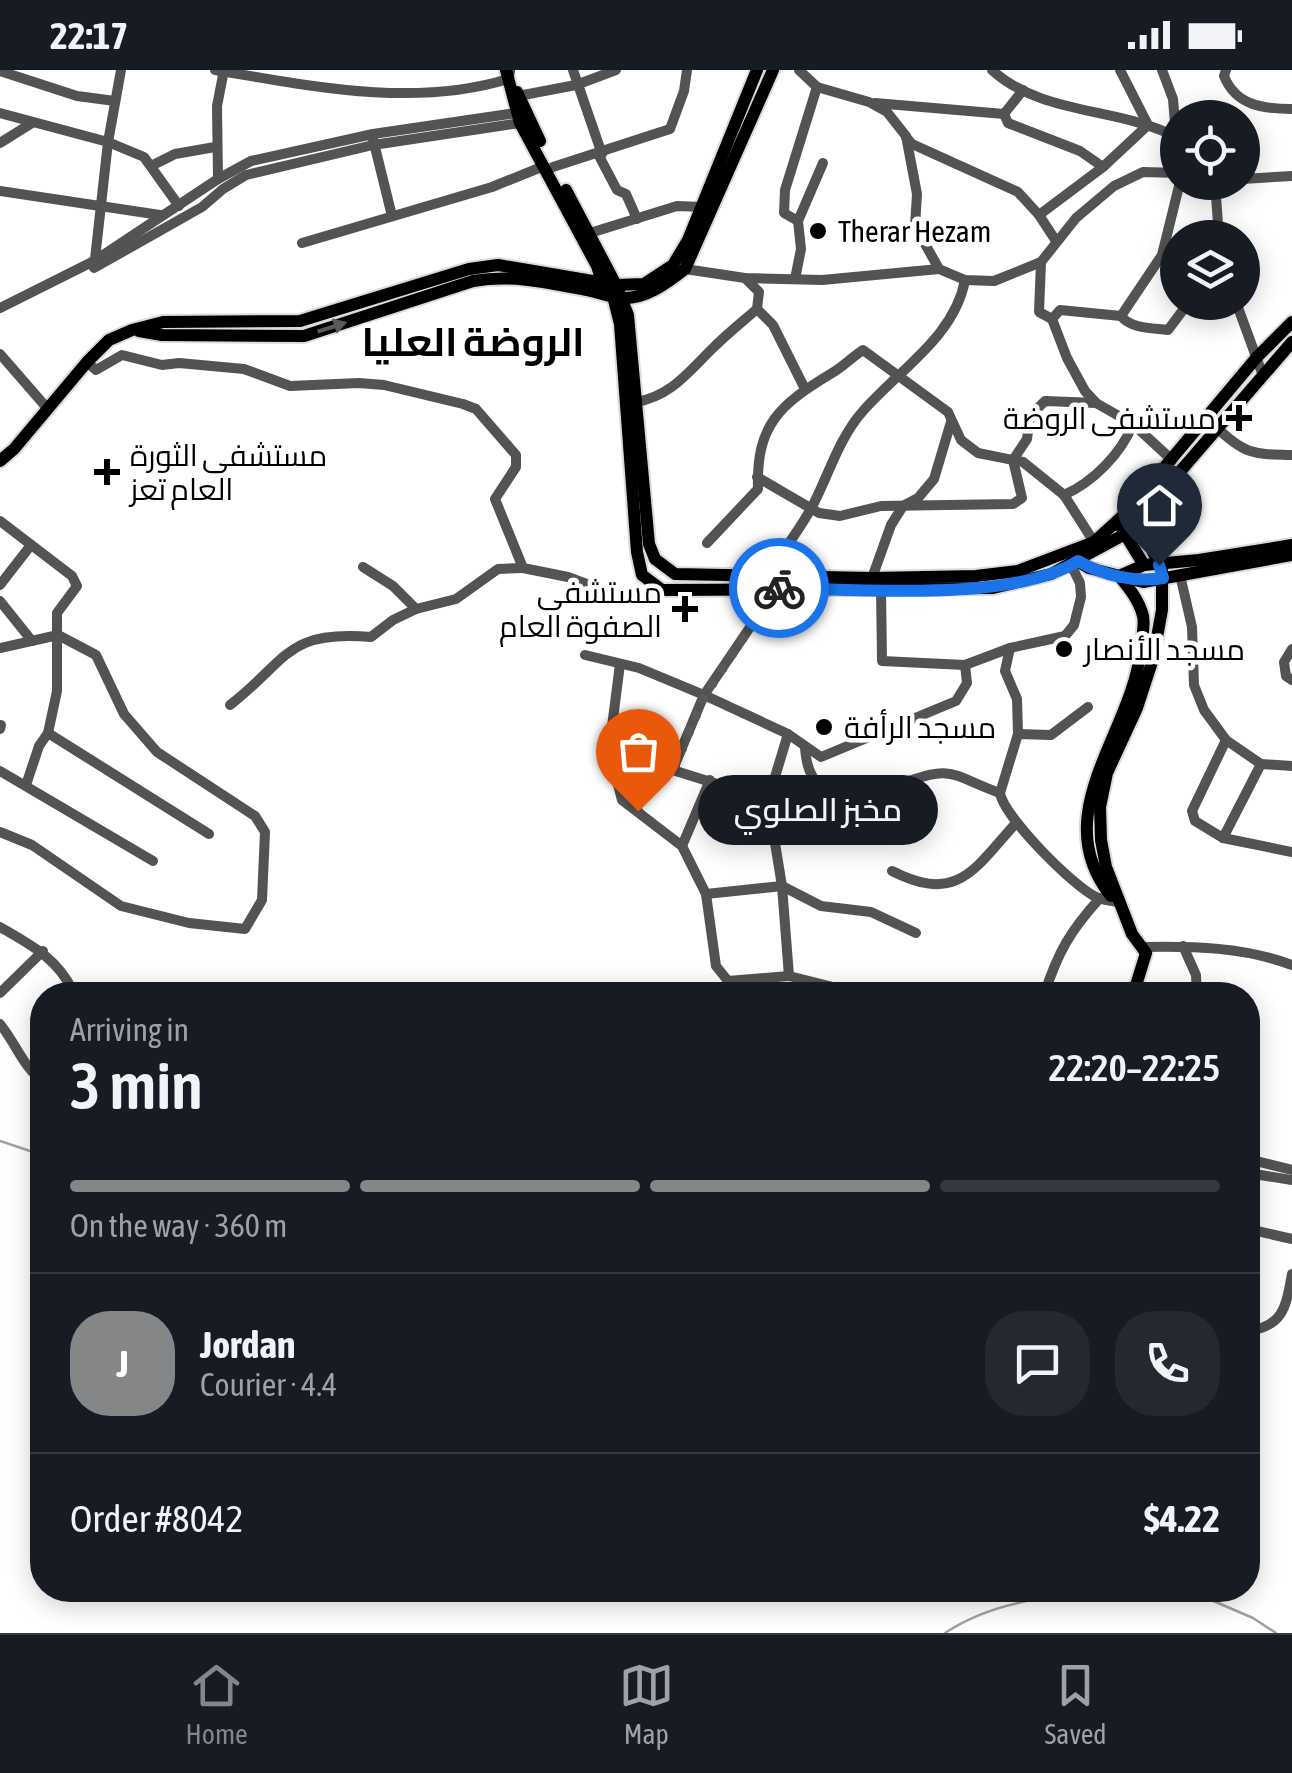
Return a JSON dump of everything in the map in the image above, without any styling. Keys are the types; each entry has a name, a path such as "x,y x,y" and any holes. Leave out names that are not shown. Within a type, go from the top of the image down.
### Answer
{"main road":[{"path":"613,290 644,284 673,265 702,208 757,70"},
{"path":"0,461 109,340 132,330 163,322 300,322 469,270 498,265 613,290 646,294 664,286 686,269 773,70"},
{"path":"509,72 597,266 628,315 649,544 655,559 675,574 766,582 992,588 1051,574 1074,563 1121,528 1292,342"},
{"path":"509,72 518,118 590,233 613,290 620,324 642,575 662,590 766,582"},
{"path":"1131,517 1172,460 1257,357 1292,322"},
{"path":"1131,517 1161,572 1154,659 1138,708 1107,773 1100,807 1106,868 1132,934 1146,952 1137,982"},
{"path":"877,583 1018,570 1121,528"},
{"path":"1121,528 1144,565 1180,575 1292,554"},
{"path":"1063,553 1074,563 1144,582 1161,572 1292,545"},
{"path":"1119,576 1144,565"},
{"path":"1119,576 1134,594 1144,618 1140,661 1124,714 1095,778 1087,810 1086,843 1108,892 1120,902"}],"street":[{"path":"121,70 108,142 94,268 202,207 246,175 373,140"},
{"path":"218,179 215,147 221,70 313,88 377,92 461,91 509,72"},
{"path":"573,70 600,154 618,192 626,194 637,219"},
{"path":"518,96 576,85 616,70"},
{"path":"302,243 600,154 670,129 684,92 687,70"},
{"path":"799,70 816,87 868,102 1004,114"},
{"path":"992,70 1023,90 1160,131"},
{"path":"1120,70 1148,126"},
{"path":"1162,70 1173,100"},
{"path":"1226,70 1228,86 1241,98 1259,108 1292,109"},
{"path":"2,74 78,96 114,101"},
{"path":"798,221 784,214 785,190 816,87"},
{"path":"1004,114 1023,90"},
{"path":"868,102 887,112 912,144 1018,192 1056,241"},
{"path":"0,113 108,142 144,156 179,206"},
{"path":"1004,114 1008,123 1080,151 1103,167"},
{"path":"0,308 94,261 218,179 251,162 518,118"},
{"path":"0,143 32,123"},
{"path":"1038,214 1103,167 1148,126"},
{"path":"906,136 917,194 915,226 940,269"},
{"path":"373,140 392,216"},
{"path":"152,166 175,154 215,147"},
{"path":"795,279 801,248 798,221 823,164"},
{"path":"1160,172 1142,172 1114,186 1076,218 1041,262 1038,312 1052,318 1085,392 1096,403 1133,424 1172,460"},
{"path":"1260,178 1292,176"},
{"path":"0,191 162,215"},
{"path":"1122,316 1162,255 1176,200"},
{"path":"590,233 676,206 702,208"},
{"path":"686,269 744,278 822,280 940,269 965,280 994,281 1041,262"},
{"path":"636,402 653,399 682,382 756,309 759,292 744,278"},
{"path":"673,770 704,696 759,614 766,582 812,507 838,449 862,413 948,323 962,297 965,280"},
{"path":"756,309 772,324 805,389"},
{"path":"1052,318 1060,310 1122,316"},
{"path":"1122,316 1126,322 1141,327 1168,330 1176,320"},
{"path":"1243,320 1262,374"},
{"path":"707,543 758,489 757,456 771,422 805,389 863,350 948,412 962,440 978,453 1023,462 1064,495 1094,542"},
{"path":"0,354 47,408"},
{"path":"87,362 96,370 122,355 162,365 178,362 244,369 290,386 384,385 476,409 516,455 516,467 496,498 523,568"},
{"path":"756,477 820,513 840,516 881,506 1020,502 1013,460 1027,439 1030,416 1045,401 1096,403"},
{"path":"951,422 934,479 918,498 904,506 891,525 877,583 882,661 965,666 1010,648 1065,636 1074,625 1082,597 1074,563"},
{"path":"1064,495 1088,481 1105,464 1133,424"},
{"path":"1217,428 1253,455 1292,455"},
{"path":"0,521 72,576 77,586 57,613 57,692 48,733 26,785"},
{"path":"0,585 31,545"},
{"path":"363,567 393,586 416,608"},
{"path":"230,705 291,648 312,639 372,637 392,620 416,608 456,599 498,569 523,568 568,577 608,592"},
{"path":"1180,575 1192,627 1194,685 1204,710 1226,740 1260,764 1292,766"},
{"path":"0,601 32,640"},
{"path":"0,648 58,635 96,655 124,714 157,752 255,816 265,832 262,900 245,929 189,923 121,906 32,845 0,832"},
{"path":"1000,793 1018,734 1016,692 1005,671 1010,648"},
{"path":"1292,649 1284,662 1286,676 1292,680"},
{"path":"585,655 639,668 704,696 788,734 821,757 956,701 967,683 965,666"},
{"path":"620,664 609,750 622,800 682,846 706,894 720,976 728,981 789,976 813,982"},
{"path":"1018,734 1051,735 1088,707"},
{"path":"48,733 209,834"},
{"path":"788,734 768,800 782,886 789,976"},
{"path":"1226,740 1192,811 1198,825 1223,838 1292,852"},
{"path":"805,748 807,771 817,786 836,799 845,836"},
{"path":"609,750 768,800"},
{"path":"1223,838 1260,764"},
{"path":"0,771 153,861"},
{"path":"901,784 926,774 953,772 1000,793 1015,824 1075,882 1100,898 1120,902"},
{"path":"682,846 710,780"},
{"path":"892,870 914,882 936,886 956,881 974,870 1015,824"},
{"path":"706,894 782,886 821,906 872,912 916,933"},
{"path":"1049,982 1064,942 1100,898"},
{"path":"0,927 42,952 68,982"},
{"path":"1143,946 1244,952 1292,966"},
{"path":"1183,946 1196,982"},
{"path":"0,992 42,952"},
{"path":"0,1024 30,1071"},
{"path":"1260,1162 1292,1170"},
{"path":"1260,1175 1292,1180"},
{"path":"1260,1231 1292,1240"},
{"path":"1260,1329 1281,1316 1292,1274"}],"waterway":[{"path":"0,1141 30,1151"},
{"path":"945,1633 969,1619 1022,1602"},
{"path":"1216,1602 1276,1633"}],"way so far":[{"path":"638,811 622,800 609,750 673,770 704,696 759,614 765,588 779,588"}],"place":[{"name":"Therar Hezam","path":"818,231"},
{"name":"مستشفى الروضة","path":"1239,418"},
{"name":"مستشفى الثورة العام تعز","path":"107,472"},
{"name":"مستشفى الصفوة العام","path":"685,609"},
{"name":"مسجد الأنصار","path":"1064,649"},
{"name":"مسجد الرأفة","path":"824,727"},
{"name":"مخبز الصلوي","path":"638,811"}],"district":[{"name":"الروضة العليا","path":"473,341"}],"route":[{"path":"779,588 992,588 1051,574 1078,561 1089,568 1144,582 1163,578 1159,565"}]}
